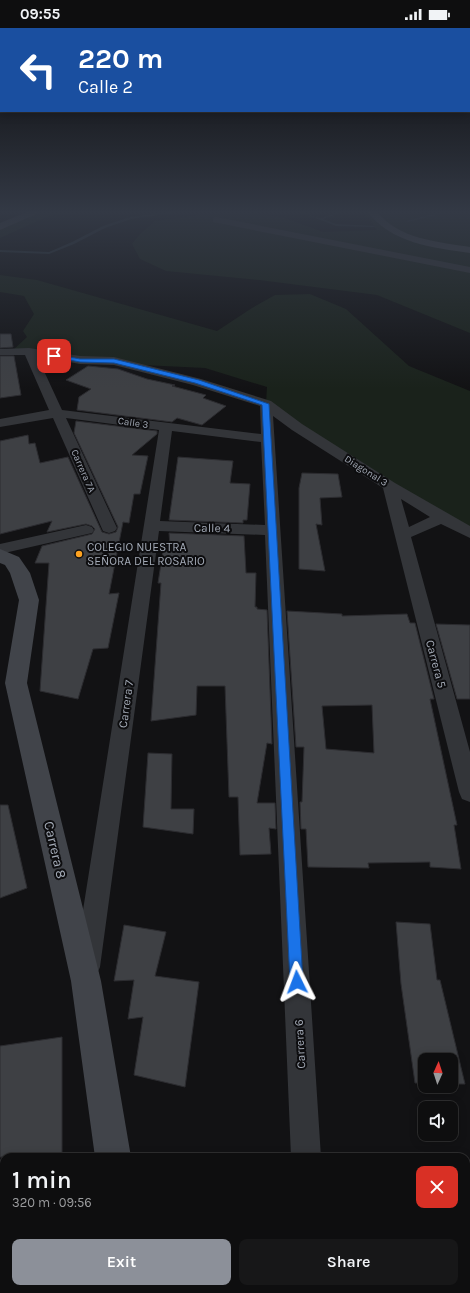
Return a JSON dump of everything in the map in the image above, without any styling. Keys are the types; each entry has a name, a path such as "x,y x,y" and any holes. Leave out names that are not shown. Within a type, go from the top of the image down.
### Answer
{"street":[{"name":"Diagonal 3","path":"0,352 29,351 80,360 114,361 197,382 266,404 297,427 390,486 442,518 470,533"},
{"path":"29,351 57,413"},
{"name":"Carrera 6","path":"266,404 306,1153"},
{"name":"Calle 3","path":"0,423 57,413 268,439"},
{"name":"Carrera 7A","path":"57,413 109,528"},
{"name":"Carrera 7","path":"86,980 166,427"},
{"name":"Carrera 5","path":"390,486 470,792"},
{"path":"403,535 442,518"},
{"name":"Calle 4","path":"152,526 272,530"},
{"path":"0,550 86,530"},
{"name":"Carrera 8","path":"0,555 12,561 20,573 29,600 16,683 86,980 112,1153"}],"shaded area":[{"path":"164,270 470,270 470,333 377,295 259,280"},
{"path":"0,275 37,280 217,331 275,295 310,294 346,309 409,366 470,391 470,533 266,404 267,387 205,368 100,363 13,350 27,337 23,331 34,314 24,296 0,292"}],"building":[{"path":"0,334 11,334 13,347 0,348"},
{"path":"0,356 14,356 21,395 0,398"},
{"path":"88,366 118,369 147,379 175,385 172,386 206,395 203,398 226,406 202,425 177,418 172,422 77,410 79,397 91,389 66,380"},
{"path":"76,421 157,431 157,434 132,455 148,456 140,494 134,494 129,523 123,522 109,594 119,593 108,648 93,649 78,699 40,691 49,563 35,563 42,546 92,534 95,529 86,524 47,532 52,521 0,534 0,441 28,435 29,444 35,443 40,463 68,457 102,532 109,534 116,532 118,527 74,433"},
{"path":"178,457 233,461 230,483 250,484 247,520 243,520 243,523 169,520"},
{"path":"302,473 338,474 342,497 320,498 322,525 316,524 325,571 299,569 299,488"},
{"path":"169,533 244,536 246,573 256,573 255,607 257,607 257,609 267,610 272,744 267,743 257,803 275,803 276,829 269,828 271,854 240,855 238,797 229,797 225,686 197,686 196,715 151,721 161,583 158,583 164,545 170,545"},
{"path":"287,611 342,614 342,616 407,614 410,623 415,623 434,699 430,699 457,825 454,825 461,869 430,867 430,862 368,863 369,868 308,867 306,829 301,829 300,802 302,802 304,747 296,747","holes":["372,705 374,753 326,749 322,706"]},
{"path":"436,624 470,625 470,699 457,699"},
{"path":"148,753 172,754 171,809 194,809 193,834 143,827"},
{"path":"0,805 8,805 27,888 0,898"},
{"path":"396,922 430,924 437,980 440,980 458,1053 418,1053 418,1083 415,1083 401,984"},
{"path":"124,925 166,932 155,976 199,982 185,1087 134,1075 143,1017 128,1019 134,980 114,981"},
{"path":"62,1037 62,1153 0,1153 0,1046"},
{"path":"458,1055 465,1084 458,1084"}],"place":[{"name":"COLEGIO NUESTRA SEÑORA DEL ROSARIO","path":"79,554"}],"route":[{"path":"54,356 80,360 114,361 197,382 266,404 297,982"}]}
